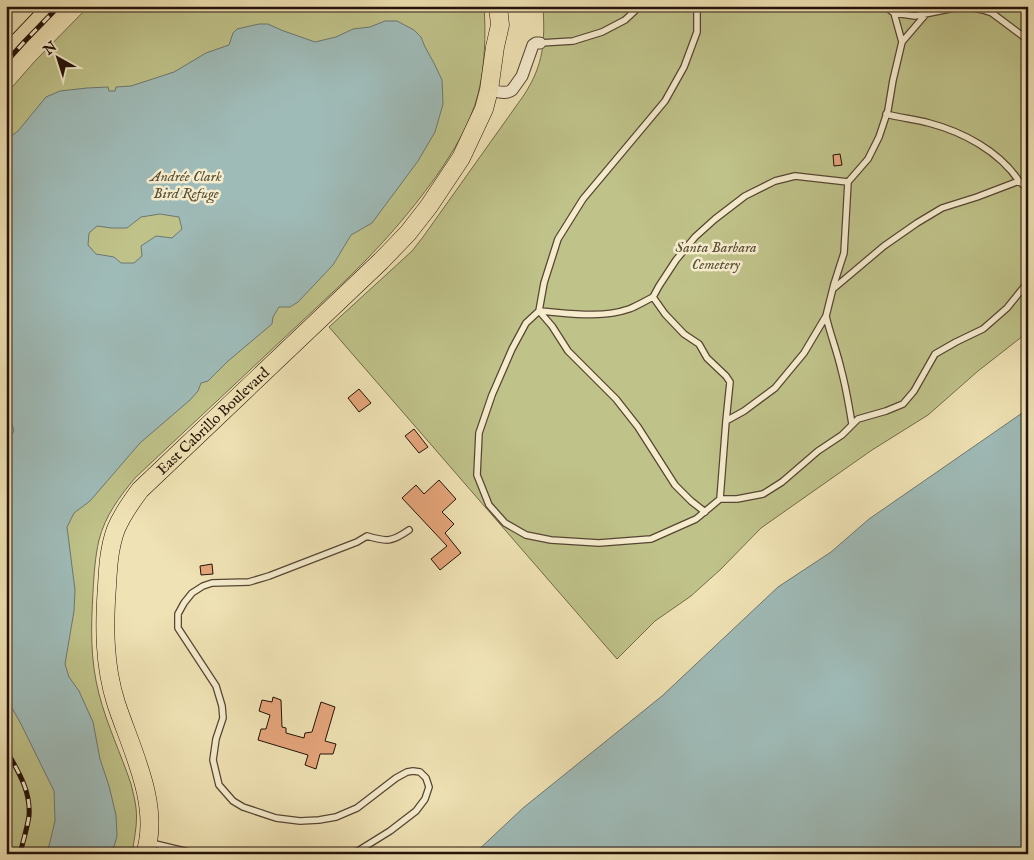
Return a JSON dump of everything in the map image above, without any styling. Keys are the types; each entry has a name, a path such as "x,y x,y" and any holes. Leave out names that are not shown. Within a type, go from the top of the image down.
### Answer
{"highway":[{"path":"6,26 25,6"}],"main road":[{"name":"East Cabrillo Boulevard","path":"489,6 495,47"},
{"name":"East Cabrillo Boulevard","path":"147,848 150,820 147,798 110,681 105,648 105,608 109,559 124,512 140,490 381,261 408,233 429,206 461,158 484,109 500,25 498,6"}],"street":[{"path":"489,90 506,92 512,90 522,76 533,45 540,43"}],"lane":[{"path":"540,43 573,41 602,32 625,20 640,6"},
{"path":"698,6 697,32 684,67 665,101 583,199 558,239 544,283 539,311 526,323 512,349 492,395 480,433 477,475 489,506 505,523 526,535 551,540 599,543 651,539 696,520 720,499 737,499 763,494 782,482 818,451 842,435 858,419 903,404 914,391 935,354 983,329 1007,308 1028,282"},
{"path":"885,6 894,13 915,16 964,6 983,10 992,13 1028,40"},
{"path":"992,13 994,6"},
{"path":"894,13 902,42"},
{"path":"726,421 744,411 775,388 804,353 826,316 844,252 848,182 868,159 879,136 886,114 902,42 926,14"},
{"path":"886,114 928,123 976,142 1013,171 1028,189"},
{"path":"539,311 603,315 628,309 653,297 658,286 676,260 695,237 745,196 775,181 795,176 848,182"},
{"path":"833,288 884,246 942,208 1020,180"},
{"path":"653,297 665,314 684,334 699,344 707,358 730,382 720,499"},
{"path":"539,311 552,326 568,351 616,399 638,427 676,485 705,512"},
{"path":"826,316 830,336 841,367 852,424"},
{"path":"353,854 390,831 416,811 426,799 428,787 426,778 420,772 413,770 407,772 396,778 357,808 336,817 319,820 300,821 276,818 243,807 233,801 219,785 212,760 223,718 222,706 216,686 178,628 178,614 192,593 203,586 212,583 249,582 357,542 367,536 393,540 409,530"},
{"path":"147,848 197,854"}],"green space":[{"name":"Andrée Clark Bird Refuge","path":"89,6 484,6 484,61 475,105 466,127 442,168 405,217 349,277 135,478 119,499 105,523 99,540 95,566 92,618 93,656 102,706 135,799 136,831 132,854 6,854 6,94 35,61"},
{"name":"Santa Barbara Cemetery","path":"543,6 1028,6 1028,332 978,371 928,415 872,450 761,528 721,569 691,596 655,621 617,659 329,327 412,251 524,95 536,73 542,52 544,31"}],"water":[{"name":"Andrée Clark Bird Refuge","path":"385,21 397,21 414,30 421,37 442,80 443,104 435,132 418,161 372,223 351,235 333,265 298,302 290,307 279,307 273,317 272,324 227,362 208,381 201,383 198,391 190,400 140,443 90,501 74,513 67,527 75,590 74,611 65,664 69,677 79,691 93,722 100,759 116,815 117,836 112,854 47,854 55,821 54,791 6,697 6,443 14,431 11,420 6,420 6,140 18,131 46,97 60,91 87,88 108,87 109,91 115,91 116,87 131,86 174,72 206,53 229,45 233,33 237,29 268,24 315,42 336,37 353,29 370,27","holes":["160,214 179,217 182,229 172,238 156,236 141,246 142,256 134,263 121,263 114,257 96,254 88,245 89,233 97,226 127,228 141,217"]},
{"path":"1028,409 1028,854 474,854 523,808 662,696 778,587 831,552 869,519"}],"building":[{"path":"840,154 842,165 834,166 833,155"},
{"path":"359,389 371,403 359,412 348,398"},
{"path":"414,429 428,447 419,453 405,436"},
{"path":"439,480 456,499 442,512 454,524 445,533 461,553 440,570 431,559 447,546 402,498 416,485 424,494"},
{"path":"212,564 213,574 201,575 200,566"},
{"path":"273,697 281,700 282,727 286,728 286,733 304,738 305,733 312,732 321,702 335,707 325,741 336,744 333,754 320,754 316,769 305,765 308,755 258,740 261,729 266,729 270,715 259,711 262,700 272,702"}],"railway":[{"path":"6,62 59,6"},
{"path":"6,750 23,781 28,798 29,816 20,854"}]}
